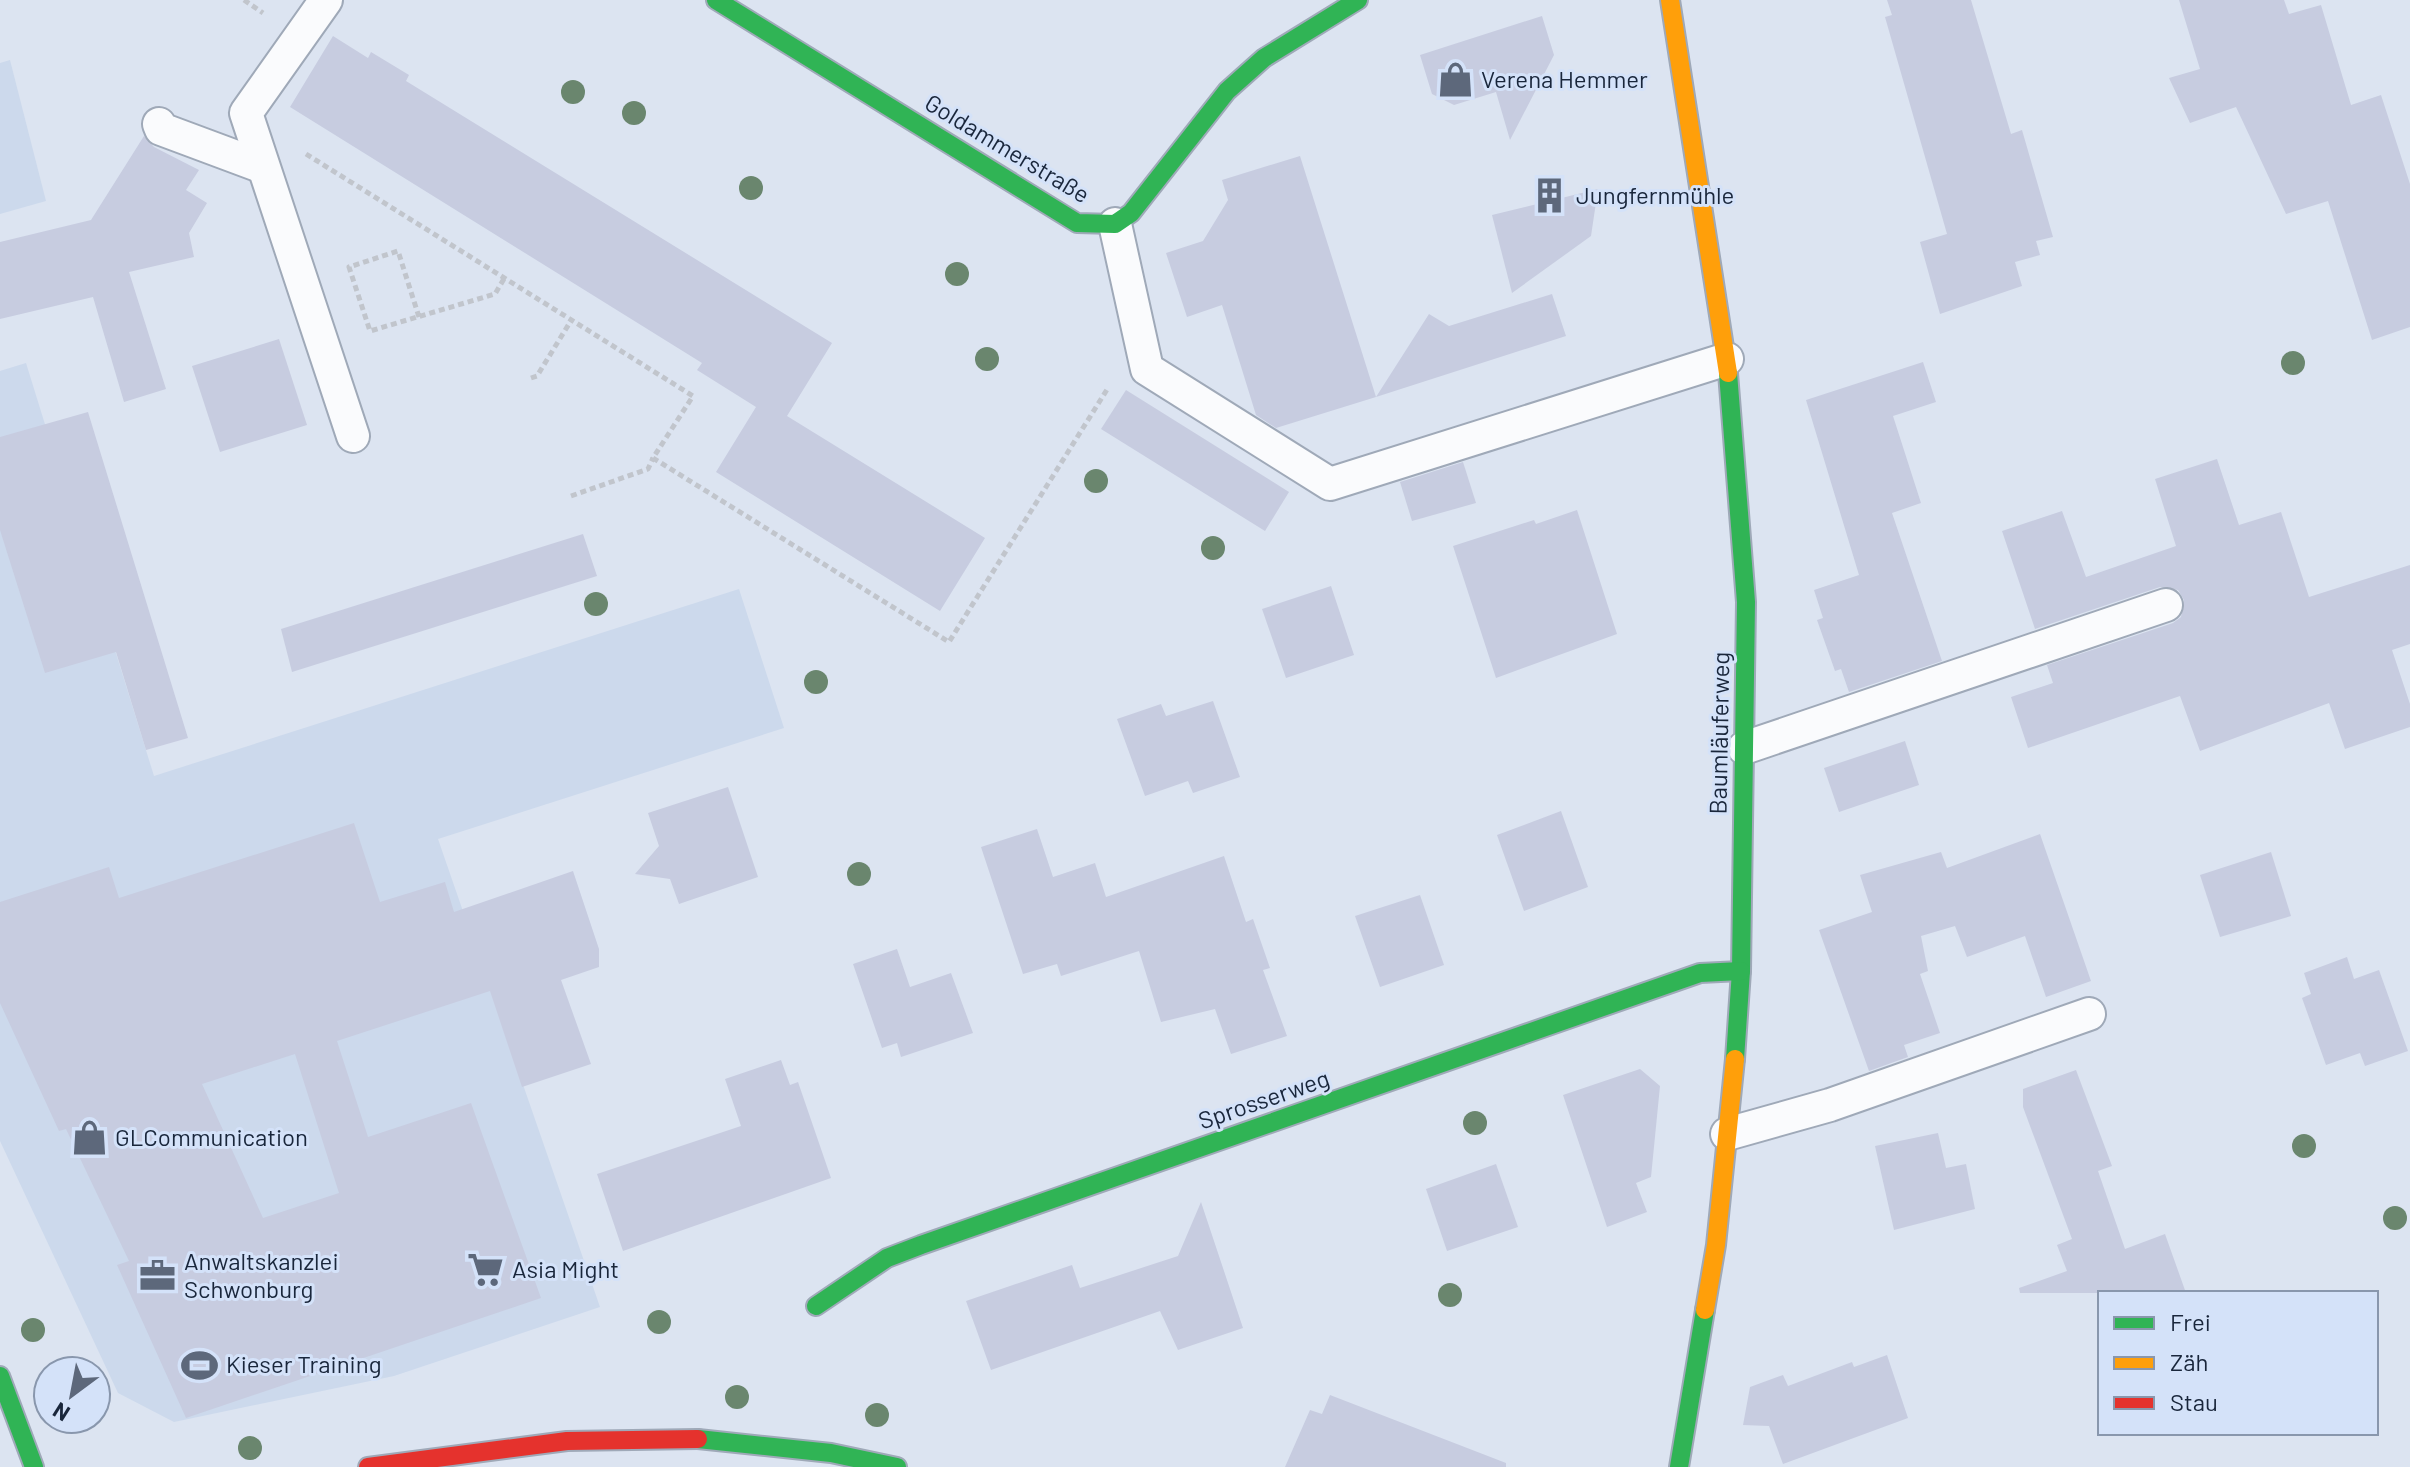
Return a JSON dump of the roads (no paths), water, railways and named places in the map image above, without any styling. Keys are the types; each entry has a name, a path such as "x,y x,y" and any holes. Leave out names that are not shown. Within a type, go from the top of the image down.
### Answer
{"street":[{"name":"Goldammerstraße","path":"716,0 1077,223 1115,224"},
{"path":"1115,224 1131,213 1227,91 1264,58 1331,13 1358,0"},
{"name":"Baumläuferweg","path":"1670,0 1682,58 1727,359 1746,602 1741,971 1716,1245 1679,1467"},
{"name":"Sprosserweg","path":"816,1306 898,1254 1700,973 1741,971"},
{"path":"0,1376 18,1417 34,1467"},
{"path":"368,1467 502,1456 640,1436 710,1438 847,1455 897,1467"}],"lane":[{"path":"326,0 246,113 353,436"},
{"path":"159,124 161,129 263,167"},
{"path":"1115,224 1147,369 1330,484 1727,359"},
{"path":"1744,748 2166,605"},
{"path":"1727,1134 1830,1105 2089,1014"}],"place":[{"name":"Verena Hemmer","path":"1455,80"},
{"name":"Jungfernmühle","path":"1550,196"},
{"name":"GLCommunication","path":"89,1138"},
{"name":"Asia Might","path":"486,1270"},
{"name":"Anwaltskanzlei Schwonburg","path":"158,1276"},
{"name":"Kieser Training","path":"200,1365"}]}
